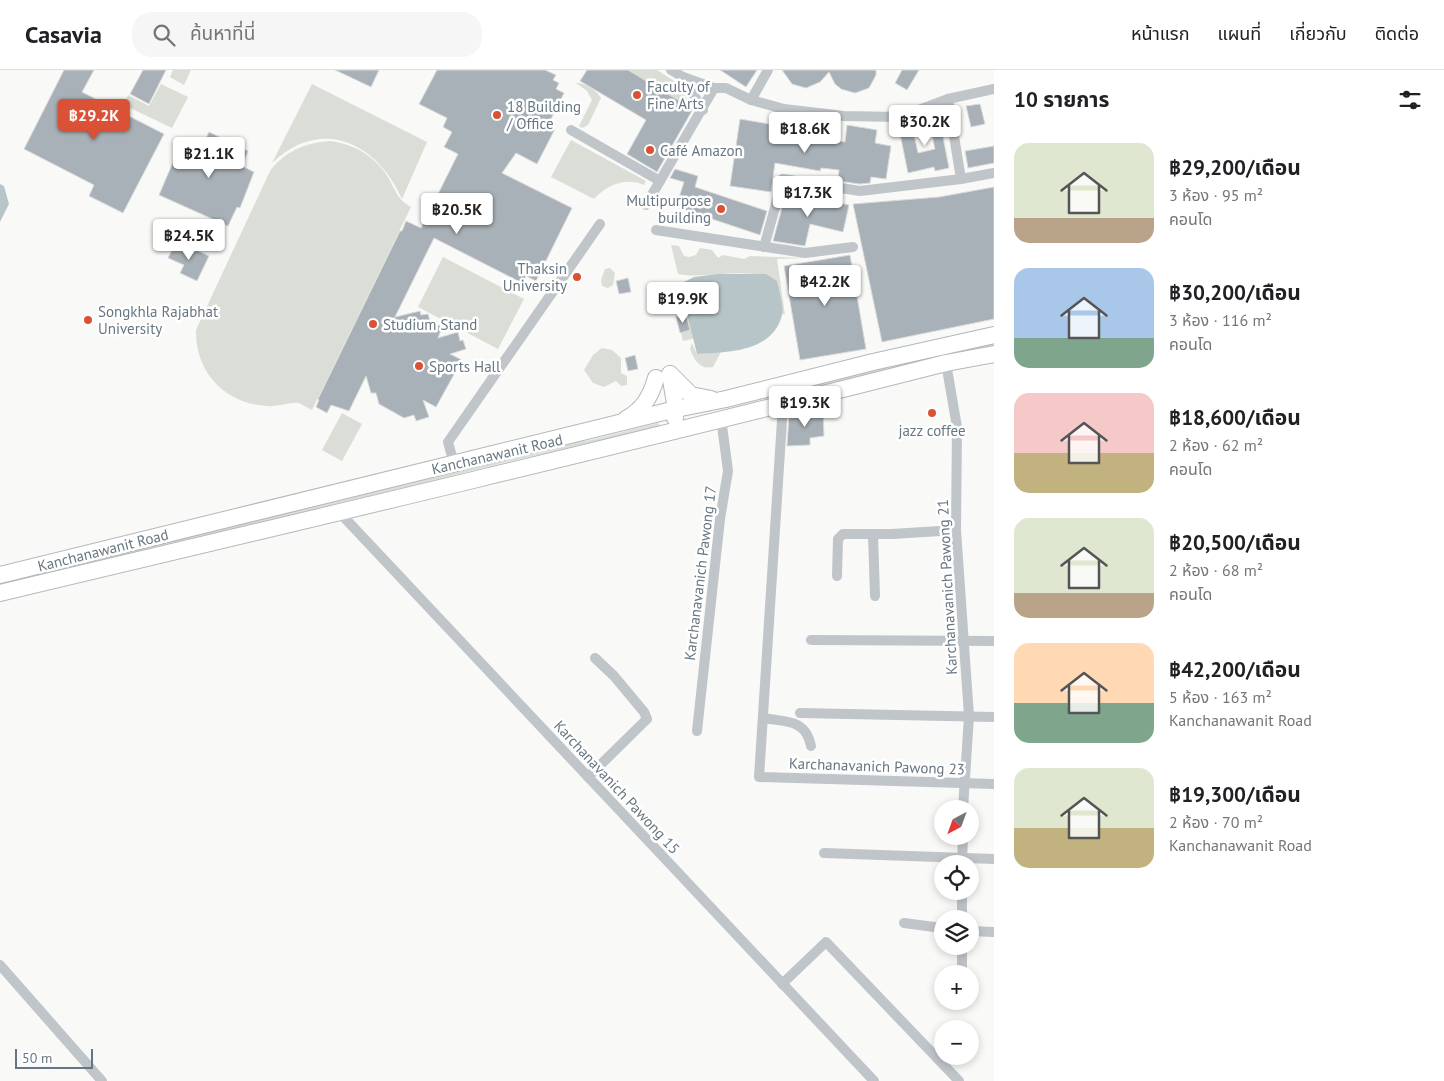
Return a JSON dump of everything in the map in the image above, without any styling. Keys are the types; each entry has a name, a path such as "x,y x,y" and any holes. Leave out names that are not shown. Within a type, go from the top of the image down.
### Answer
{"main road":[{"name":"Kanchanawanit Road","path":"5,572 671,414 874,362 994,335"},
{"name":"Kanchanawanit Road","path":"0,593 460,485 721,418 783,405 946,363 994,354"},
{"path":"663,376 697,398 726,399"},
{"path":"660,433 671,414 663,376"},
{"path":"610,427 639,410 663,376"},
{"path":"671,414 691,426"}],"street":[{"path":"671,70 683,77 714,88 726,88 751,100 784,109 844,116 900,117 948,99 994,89"},
{"path":"751,100 768,70"},
{"path":"683,77 703,110"},
{"path":"646,205 703,110 714,88"},
{"path":"948,99 961,179"},
{"path":"571,130 660,181"},
{"path":"764,247 783,179 860,191 961,179 994,172"},
{"path":"454,464 448,442 600,224"},
{"path":"656,230 805,253 853,247"},
{"name":"Karchanavanich Pawong 21","path":"946,363 957,427 956,530 969,716 963,800"},
{"path":"783,405 763,718 793,723 803,728 808,733 811,746"},
{"name":"Karchanavanich Pawong 17","path":"697,731 720,520 728,471 721,418"},
{"name":"Karchanavanich Pawong 15","path":"340,513 874,1081"},
{"path":"837,576 839,537 843,534 956,530"},
{"path":"873,534 875,596"},
{"path":"810,640 994,640"},
{"path":"588,777 647,719 644,712 614,676 595,658"},
{"path":"800,713 994,717"},
{"name":"Karchanavanich Pawong 23","path":"763,718 759,777 994,784"},
{"path":"824,853 934,859"},
{"path":"979,859 994,858"},
{"path":"904,923 934,927"},
{"path":"979,931 994,932"},
{"path":"782,984 826,942 959,1081"},
{"path":"0,965 102,1081"}],"shaded area":[{"path":"173,70 191,70 184,85 170,77"},
{"path":"628,70 657,70 674,81 696,111"},
{"path":"576,83 590,88 601,98 588,125 582,128 579,126 592,100 587,91"},
{"path":"161,84 188,97 172,128 124,105 128,95 149,106"},
{"path":"312,84 427,142 402,199 391,179 378,163 363,150 346,142 328,139 309,141 291,149 272,163"},
{"path":"571,140 646,181 644,185 623,182 611,186 594,199 551,177"},
{"path":"330,141 355,148 370,157 383,170 400,198 411,207 312,410 298,403 270,406 252,404 238,399 215,383 201,359 197,345 196,330 270,171 282,158 296,149"},
{"path":"0,184 4,186 9,204 0,222"},
{"path":"671,245 679,246 684,256 689,257 696,255 700,248 712,250 718,258 723,255 744,259 750,256 805,258 777,259 785,315 782,314 777,281 765,276 741,273 678,274"},
{"path":"443,257 524,299 498,349 418,307"},
{"path":"610,268 615,273 613,285 608,288 602,286 601,280 605,269"},
{"path":"718,274 766,274 777,281 782,303 782,315 777,327 759,343 735,351 697,354 681,289 684,282 694,277"},
{"path":"695,303 704,336 683,341 675,308"},
{"path":"994,340 994,346 794,395 759,400 686,417"},
{"path":"692,343 697,354 721,352 713,367 704,367 698,363 690,349"},
{"path":"602,348 612,350 621,358 621,373 627,376 627,385 621,386 616,381 604,387 593,383 584,370 593,355"},
{"path":"342,413 362,424 342,461 322,450"},
{"path":"658,423 660,425 657,427 0,587 0,581 562,444 591,440"}],"building":[{"path":"64,70 94,70 82,92 164,134 123,213 89,196 94,185 24,149"},
{"path":"143,70 166,70 149,104 130,94"},
{"path":"335,70 379,70 371,87"},
{"path":"437,70 545,70 556,75 553,80 559,83 556,89 564,93 548,125 555,129 537,164 516,153 502,173 572,208 536,281 526,276 522,283 434,238 395,317 420,311 421,315 428,314 430,321 442,327 438,338 458,332 460,341 463,340 466,349 450,354 462,360 436,407 423,400 429,417 416,421 414,415 404,418 379,404 376,393 371,393 366,376 349,411 331,405 327,413 316,407 318,399 400,231 402,231 406,221 421,228 458,154 444,147 452,132 443,127 447,118 419,104"},
{"name":"Faculty of Fine Arts","path":"587,70 628,70 693,109 657,172 627,154 646,120 580,81"},
{"name":"Faculty of Fine Arts","path":"720,70 757,70 746,87"},
{"path":"782,70 876,70 876,75 869,88 855,93 841,89 835,84 829,72 820,82 806,88 792,84"},
{"path":"902,70 919,70 907,90 895,83"},
{"path":"980,104 985,124 971,127 966,106"},
{"path":"942,115 946,136 943,137 949,168 935,171 934,167 908,173 898,124 911,120 918,153 935,149 928,118"},
{"path":"740,119 826,135 825,139 845,142 847,125 877,130 875,143 891,146 886,179 871,177 870,183 860,184 838,181 839,170 821,168 820,171 775,163 771,192 730,186"},
{"path":"209,132 248,151 242,166 254,172 240,208 237,207 228,226 159,195 174,160 176,161 186,140 202,147"},
{"path":"994,146 994,163 968,168 965,151"},
{"name":"Multipurpose building","path":"675,169 698,176 695,187 767,211 760,235 676,207 684,182 670,178"},
{"path":"994,187 994,319 882,342 853,204 939,197"},
{"path":"807,192 817,194 816,198 849,205 843,232 810,224 805,246 773,241 786,193 806,198"},
{"path":"175,244 190,252 192,248 209,256 197,281 180,273 184,265 168,258"},
{"path":"850,255 866,349 800,360 784,266"},
{"path":"628,278 631,292 619,294 616,281"},
{"path":"686,314 690,330 680,333 676,317"},
{"path":"635,355 638,369 628,371 625,358"},
{"path":"823,408 824,436 810,438 810,445 787,446 789,416"}],"place":[{"name":"Faculty of Fine Arts","path":"637,95"},
{"name":"18 Building / Office","path":"497,115"},
{"name":"Café Amazon","path":"650,150"},
{"name":"Multipurpose building","path":"721,209"},
{"name":"Thaksin University","path":"577,277"},
{"name":"Songkhla Rajabhat University","path":"88,320"},
{"name":"Studium Stand","path":"373,324"},
{"name":"Sports Hall","path":"419,366"},
{"name":"jazz coffee","path":"932,413"}]}
